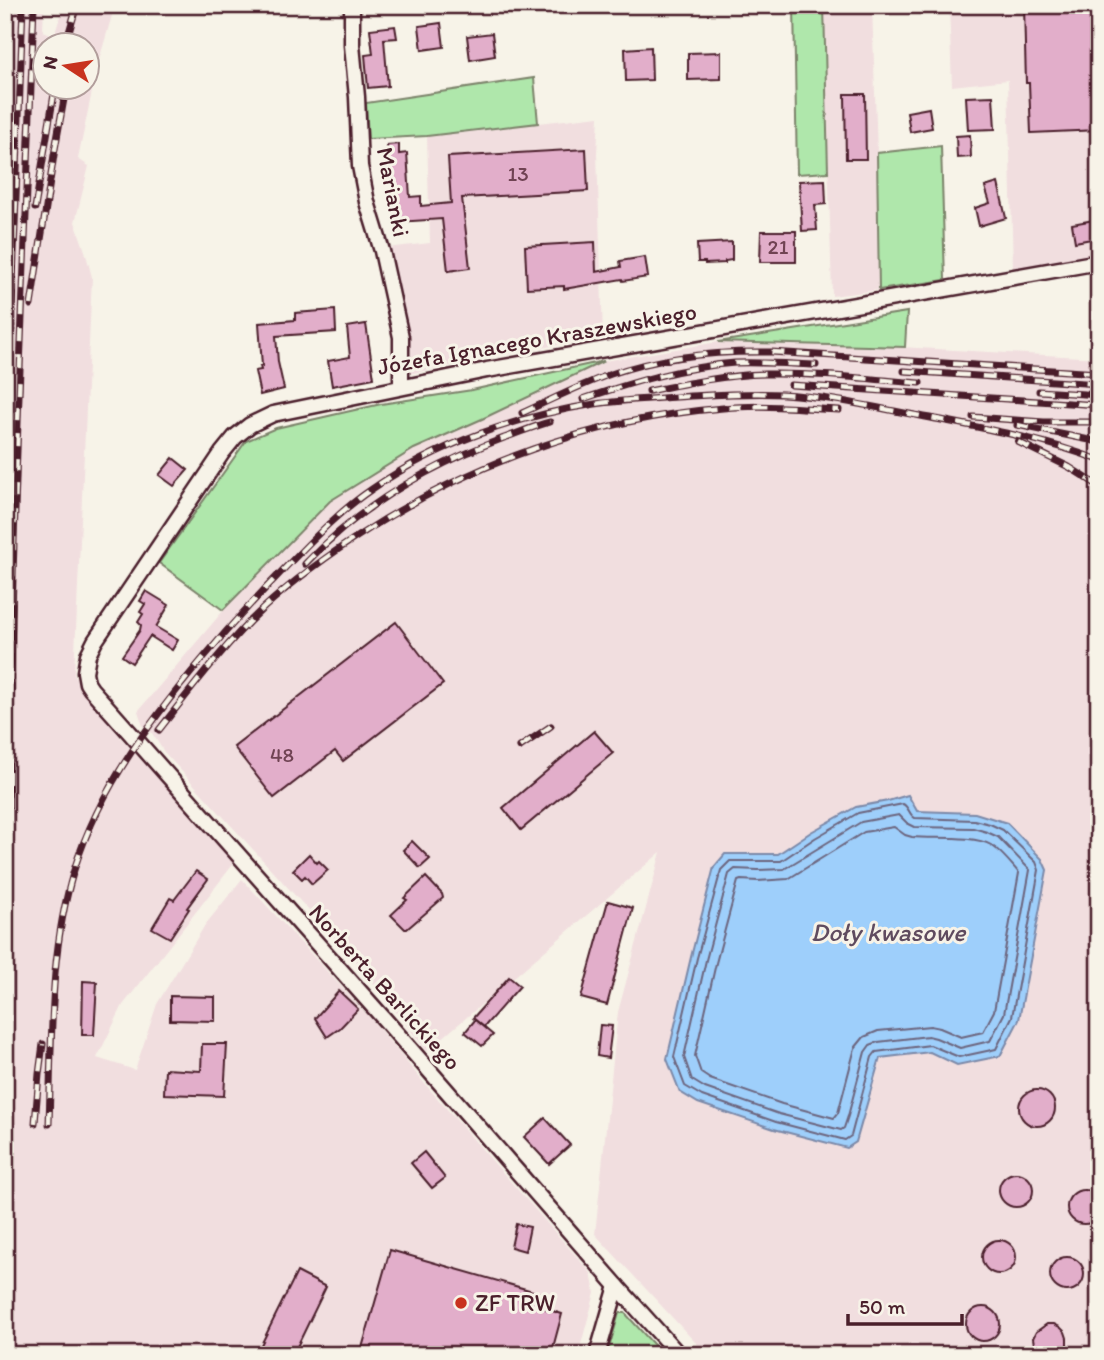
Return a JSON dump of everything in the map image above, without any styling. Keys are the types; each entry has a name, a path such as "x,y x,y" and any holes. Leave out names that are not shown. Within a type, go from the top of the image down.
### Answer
{"street":[{"name":"Marianki","path":"352,5 360,166 401,337 401,386"},
{"name":"Józefa Ignacego Kraszewskiego","path":"95,641 217,461 242,431 273,414 513,365 1099,262"},
{"name":"Norberta Barlickiego","path":"95,641 88,655 85,672 91,689 679,1355"},
{"path":"597,1355 617,1286"}],"shaded area":[{"path":"5,5 44,5 43,31 46,32 32,32 32,102 90,102 78,159 89,166 75,222 92,277 74,674 84,693 120,737 235,862 123,1005 97,1058 135,1070 157,1004 205,925 242,879 372,1020 591,1273 595,1293 578,1355 5,1355"},
{"path":"64,5 115,5 102,50 102,32 55,32"},
{"path":"824,5 872,5 877,153 879,290 832,296"},
{"path":"949,5 1099,5 1099,253 1013,269 1008,80 952,86"},
{"path":"599,116 597,153 603,336 408,374 408,334 387,248 430,243 427,136"},
{"path":"718,342 864,345 1099,358 1099,1355 707,1355 595,1234 618,1012 661,852 427,1051 351,955 143,726 138,711 223,611 159,563 246,441 276,428 381,404 472,390 604,361"}],"green space":[{"path":"794,5 824,5 828,172 797,174"},
{"path":"534,78 538,123 427,136 368,139 366,103"},
{"path":"941,146 945,280 879,290 877,153"},
{"path":"907,312 905,347 718,342"},
{"path":"604,361 414,449 330,501 223,610 159,563 246,441 276,428 381,404 472,390"},
{"path":"619,1313 625,1313 663,1355 607,1355"}],"water":[{"name":"Doły kwasowe","path":"908,795 917,811 975,813 1007,823 1042,859 1047,870 1019,1020 1000,1056 957,1065 930,1052 880,1058 856,1142 847,1148 774,1129 698,1103 680,1092 667,1059 714,867 725,854 778,854 856,807"}],"building":[{"path":"1096,5 1099,130 1031,133 1029,83 1026,83 1024,6"},
{"path":"441,23 444,47 422,50 419,26"},
{"path":"395,26 397,38 384,39 388,86 368,88 365,55 373,54 370,29"},
{"path":"492,33 495,56 470,60 467,36"},
{"path":"651,47 652,80 626,81 625,49"},
{"path":"721,52 721,79 688,80 688,53"},
{"path":"845,94 865,94 866,159 846,159"},
{"path":"993,96 995,129 968,130 966,97"},
{"path":"929,108 932,128 910,132 907,112"},
{"path":"970,135 971,157 957,158 956,136"},
{"path":"399,144 399,154 407,153 410,197 421,196 421,206 451,203 448,157 586,149 588,191 462,198 470,268 448,271 442,219 398,222 395,180 391,181 389,177 386,155 387,145"},
{"path":"825,180 826,204 815,205 817,230 802,231 799,181"},
{"path":"998,183 1006,218 979,226 975,208 990,203 985,187"},
{"path":"1094,220 1097,238 1075,242 1072,224"},
{"path":"761,231 796,231 796,262 760,262"},
{"path":"595,242 596,272 621,267 620,261 645,257 648,277 564,289 564,286 527,288 525,246"},
{"path":"732,242 732,260 725,263 698,262 697,244"},
{"path":"335,310 336,332 276,336 284,389 260,395 255,371 261,370 262,366 259,323 295,320 295,313"},
{"path":"366,324 374,378 332,386 328,361 350,357 347,327"},
{"path":"173,458 188,470 174,486 159,475"},
{"path":"146,591 169,605 156,627 178,640 172,650 150,636 132,663 122,656 140,630 141,625 138,622 145,604 140,601"},
{"path":"396,622 443,684 343,761 335,751 274,798 234,747"},
{"path":"594,731 613,753 521,830 503,808"},
{"path":"412,841 430,859 420,868 403,850"},
{"path":"309,854 328,870 312,884 305,876 302,879 293,870"},
{"path":"196,871 208,879 170,938 152,928 170,898 174,900"},
{"path":"426,877 443,898 405,929 391,915"},
{"path":"608,901 633,908 607,1005 581,998"},
{"path":"509,977 520,986 484,1027 473,1018"},
{"path":"83,981 97,982 94,1035 82,1035"},
{"path":"339,991 358,1009 327,1037 315,1018"},
{"path":"170,996 215,997 215,1021 170,1020"},
{"path":"475,1020 493,1035 482,1046 465,1032"},
{"path":"600,1025 612,1026 608,1058 597,1056"},
{"path":"202,1044 227,1044 224,1096 164,1094 165,1069 201,1071"},
{"path":"1037,1090 1050,1095 1055,1108 1050,1121 1037,1126 1024,1121 1019,1108 1024,1095"},
{"path":"545,1118 570,1145 549,1164 524,1137"},
{"path":"424,1152 445,1178 432,1188 411,1163"},
{"path":"1016,1173 1028,1178 1033,1190 1028,1202 1016,1207 1004,1202 999,1190 1004,1178"},
{"path":"1084,1190 1096,1195 1101,1207 1096,1219 1084,1224 1072,1219 1067,1207 1072,1195"},
{"path":"516,1224 530,1227 525,1251 511,1247"},
{"path":"999,1240 1011,1245 1016,1257 1011,1269 999,1274 987,1269 982,1257 987,1245"},
{"name":"ZF TRW","path":"390,1250 550,1296 546,1309 562,1314 551,1355 360,1355"},
{"path":"1067,1257 1079,1262 1084,1274 1079,1286 1067,1291 1055,1286 1050,1274 1055,1262"},
{"path":"297,1272 326,1287 293,1355 256,1355"},
{"path":"983,1307 995,1312 1000,1324 995,1336 983,1341 971,1336 966,1324 971,1312"},
{"path":"1047,1324 1054,1324 1065,1332 1067,1345 1061,1355 1039,1355 1035,1351 1033,1338 1036,1332"}],"railway":[{"path":"5,500 23,5"},
{"path":"5,1330 11,675 34,5"},
{"path":"69,32 77,5"},
{"path":"35,208 53,102"},
{"path":"31,305 63,102"},
{"path":"522,413 588,383 630,368 670,359 730,352 771,352 1099,373"},
{"path":"583,399 658,376 715,365 816,365"},
{"path":"904,371 1099,384"},
{"path":"649,391 692,382 765,374 823,375 920,383"},
{"path":"791,385 1099,405"},
{"path":"1039,391 1099,395"},
{"path":"49,1124 53,996 60,932 74,870 99,807 153,721 233,624 336,517 397,473 423,458 479,434 566,409 626,401 770,393 857,404 974,426 1058,446 1099,460"},
{"path":"159,730 226,647 275,597 358,536 443,487 533,449 626,423 737,407 839,410"},
{"path":"973,417 1044,422 1099,422"},
{"path":"305,564 326,543 372,506 422,475 476,449 550,422"},
{"path":"1017,425 1099,442"},
{"path":"1018,442 1069,467 1099,486"},
{"path":"520,747 551,726"},
{"path":"35,1123 43,1044"}],"place":[{"name":"ZF TRW","path":"461,1303"}]}
